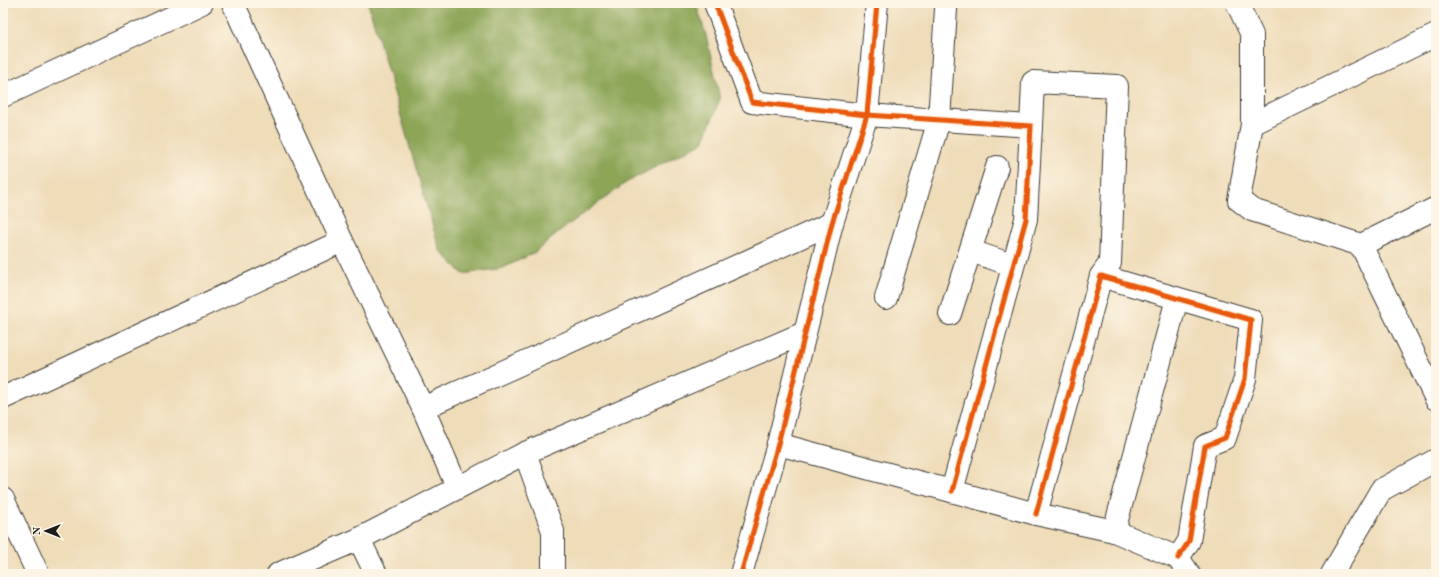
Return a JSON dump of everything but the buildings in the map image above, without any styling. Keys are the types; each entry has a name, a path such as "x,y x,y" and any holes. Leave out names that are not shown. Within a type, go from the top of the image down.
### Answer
{"street":[{"path":"3,96 202,3"},
{"path":"233,3 342,241 423,408 457,488"},
{"path":"715,3 752,102 867,115 1031,126"},
{"path":"741,574 778,444 832,223 867,115 877,3"},
{"path":"1237,3 1252,35 1252,124 1239,200 1252,210 1361,245 1436,208"},
{"path":"886,298 939,120 946,10"},
{"path":"1252,124 1436,35"},
{"path":"952,491 1026,219 1033,82 1117,86 1110,263 1101,276 1036,514"},
{"path":"950,314 997,167"},
{"path":"423,408 832,223"},
{"path":"3,398 342,241"},
{"path":"1361,245 1436,400"},
{"path":"971,251 1012,266"},
{"path":"778,444 1036,514 1114,531 1184,566 1205,446 1225,438 1245,379 1251,320 1101,276"},
{"path":"1114,531 1177,299"},
{"path":"278,574 359,539 525,453 804,333"},
{"path":"525,453 553,531 553,574"},
{"path":"1332,574 1381,490 1436,460"},
{"path":"3,499 38,574"},
{"path":"359,539 376,574"}],"green space":[{"path":"368,3 696,3 706,35 720,99 703,142 627,182 568,225 534,253 503,268 463,274 440,251"}],"cycle path":[{"path":"715,3 752,102 867,115 1031,126 1026,219 952,491"},
{"path":"741,574 778,444 832,223 867,115 877,3"},
{"path":"1036,514 1101,276 1251,320 1245,379 1225,438 1205,446 1189,541 1178,558"}]}
